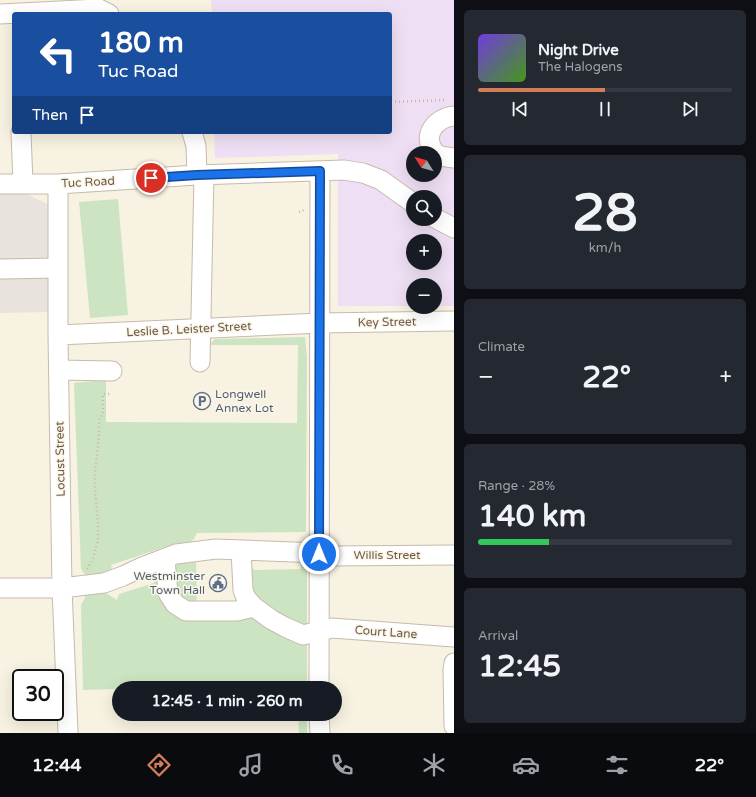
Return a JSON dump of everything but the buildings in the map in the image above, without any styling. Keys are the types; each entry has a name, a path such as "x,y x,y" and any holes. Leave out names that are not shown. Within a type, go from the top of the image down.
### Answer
{"street":[{"path":"30,12 102,8"},
{"path":"443,155 430,145 429,138 433,127 444,118 450,108"},
{"path":"21,134 23,184"},
{"path":"193,134 201,175 200,362"},
{"name":"Tuc Road","path":"0,184 58,184 201,175 344,170 363,173 381,180 406,205"},
{"path":"319,681 320,171"},
{"name":"Locust Street","path":"58,184 58,335 62,588 68,733"},
{"path":"442,226 454,228"},
{"path":"0,269 58,268"},
{"name":"Key Street","path":"320,323 454,321"},
{"name":"Leslie B. Leister Street","path":"58,335 320,323"},
{"path":"59,370 112,371"},
{"name":"Willis Street","path":"0,588 62,588 104,583 176,554 216,549 319,554 332,556 454,555"},
{"path":"165,559 168,593 175,604 186,611 237,611 254,607 246,598 243,590 241,550"},
{"name":"Court Lane","path":"254,607 272,620 303,635 332,628 454,637"},
{"path":"454,663 454,726"},
{"path":"319,721 320,733"}],"path":[{"path":"392,102 450,108"},
{"path":"87,570 93,559 98,540 94,472 99,436 99,420 103,414 103,394 111,394"}],"shaded area":[{"path":"211,0 454,0 454,306 442,306 442,278 406,278 406,306 338,306 338,154 215,158 214,134 392,134 392,12 212,12"},
{"path":"20,191 48,204 51,312 0,313 0,192"}],"green space":[{"path":"118,199 128,315 90,318 79,202"},
{"path":"305,337 307,357 306,532 197,533 194,539 190,542 174,544 111,565 112,570 106,593 117,600 119,594 154,583 151,573 181,563 196,562 197,604 239,604 239,561 255,570 301,569 300,560 303,559 307,563 307,681 112,681 112,689 83,690 81,605 85,598 87,577 81,569 74,383 106,380 106,422 297,423 298,345 209,345 215,339"},
{"path":"298,721 307,721 307,733 299,733"}],"place":[{"name":"Longwell Annex Lot","path":"202,401"},
{"name":"Westminster Town Hall","path":"218,583"}],"route":[{"path":"151,178 320,171 319,554"}]}
